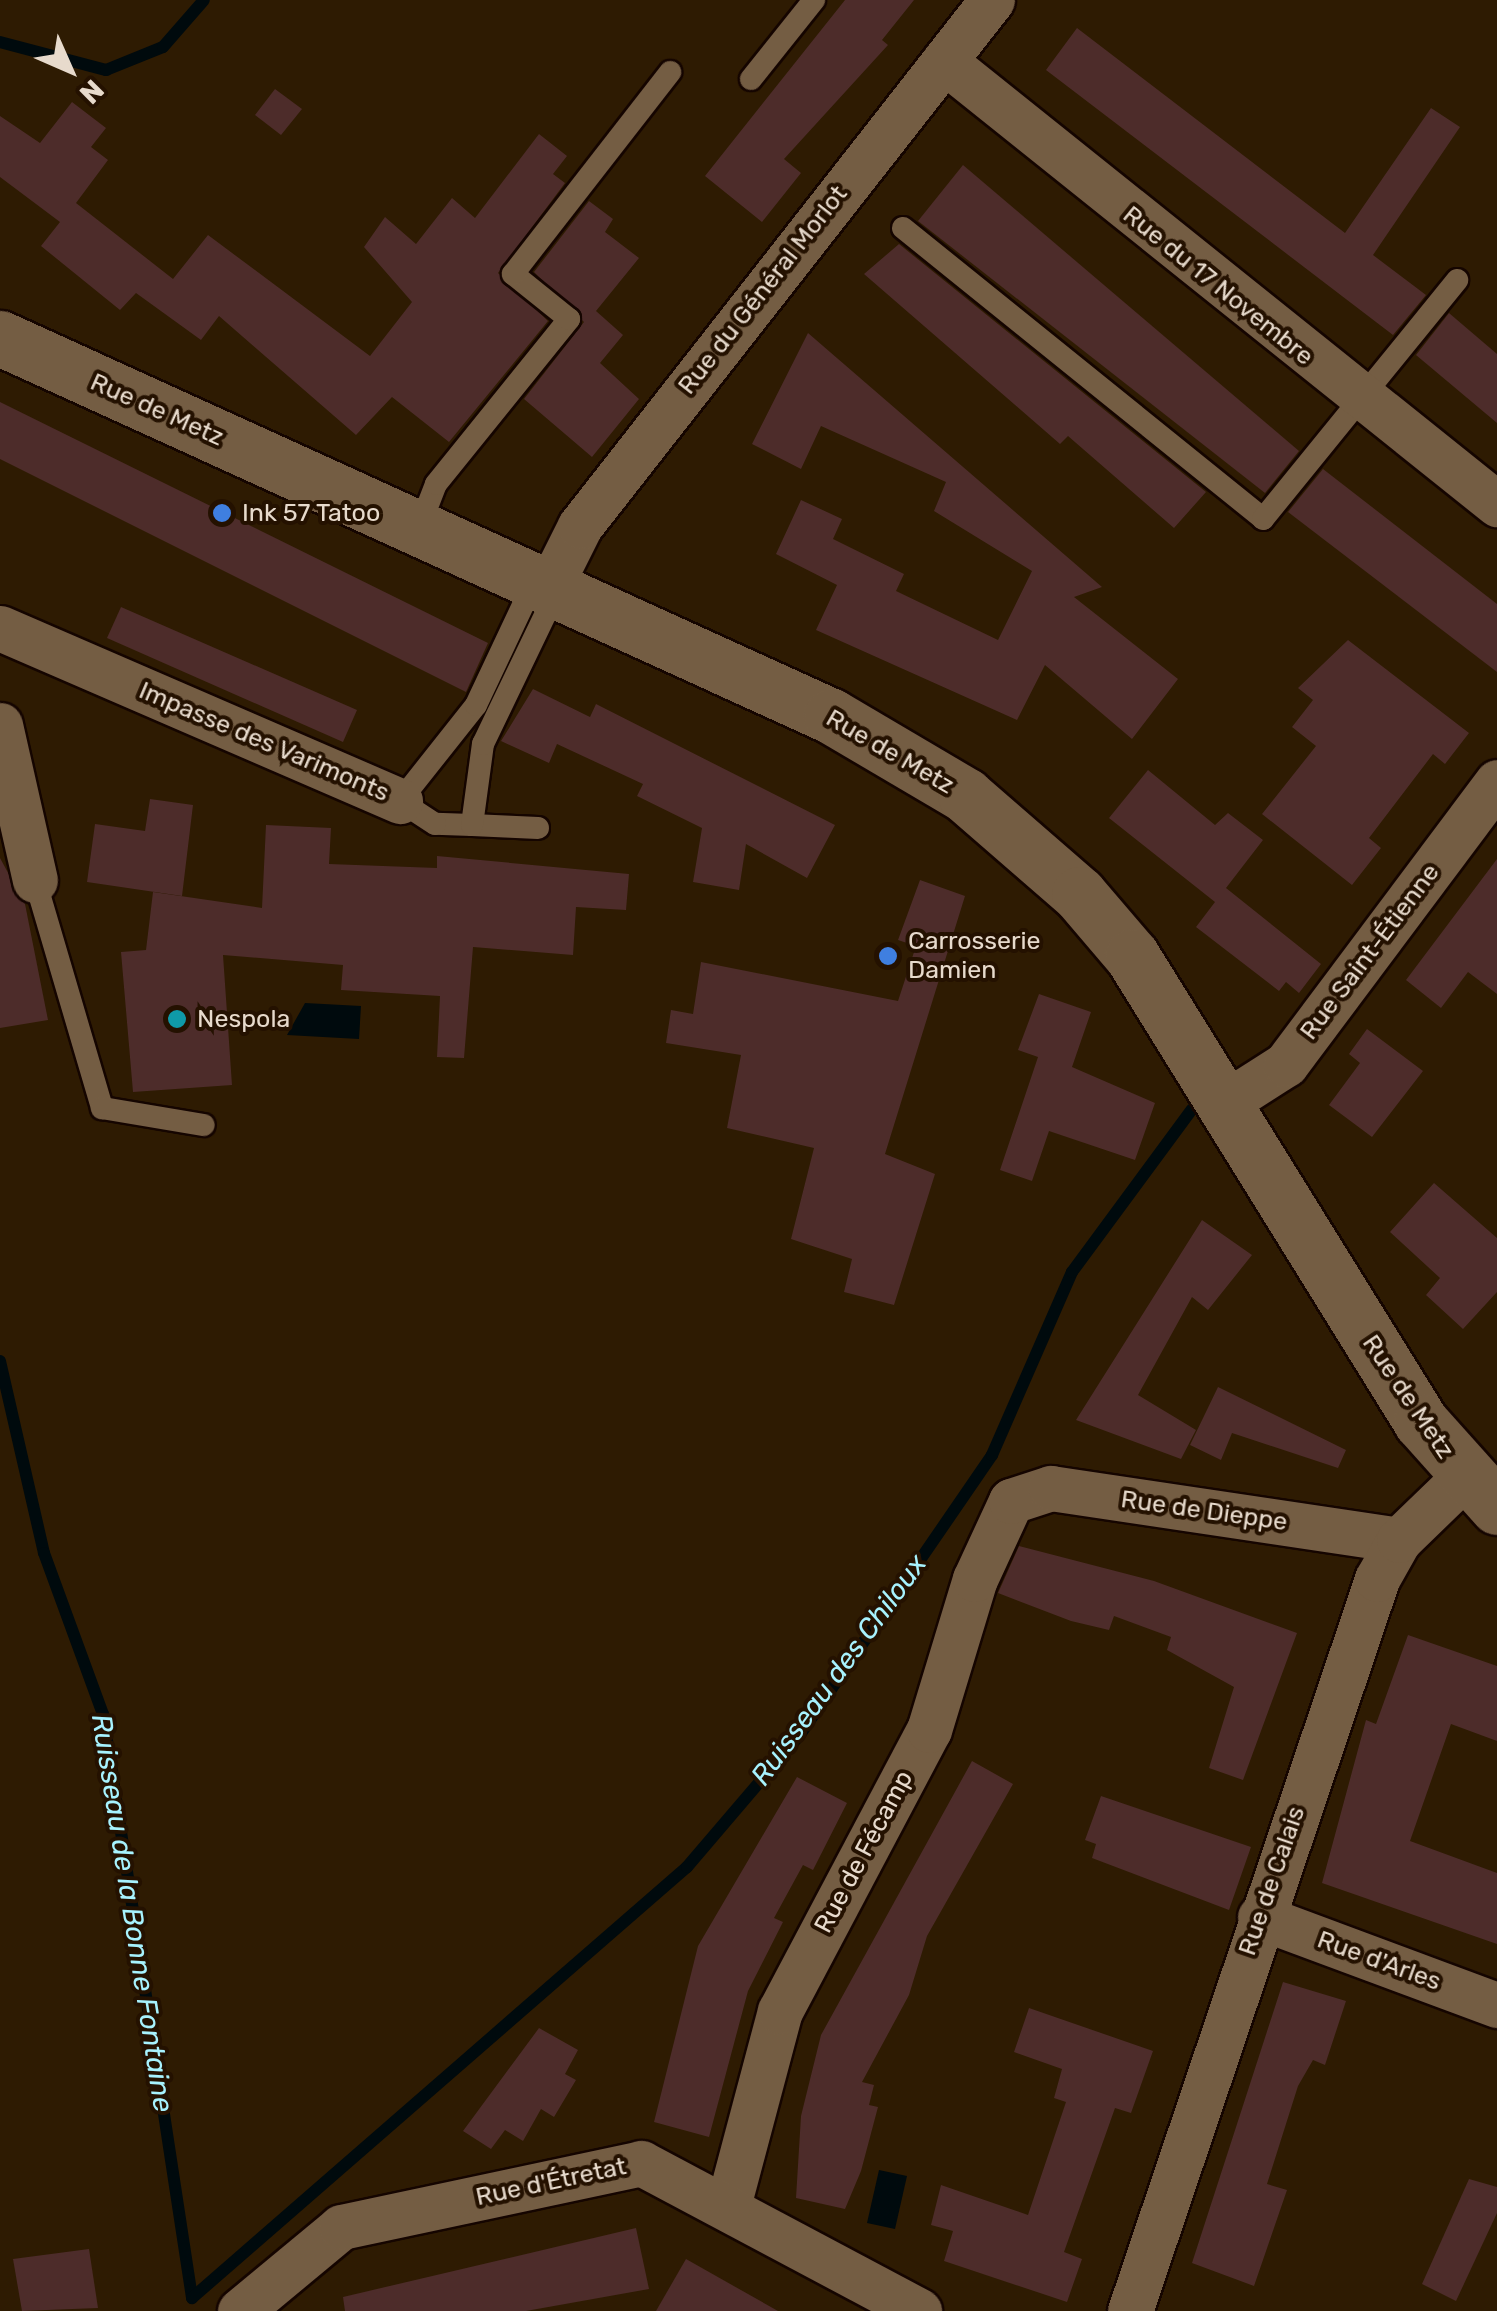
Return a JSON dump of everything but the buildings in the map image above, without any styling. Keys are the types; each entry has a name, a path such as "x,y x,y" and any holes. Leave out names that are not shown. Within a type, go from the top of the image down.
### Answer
{"street":[{"name":"Rue du Général Morlot","path":"547,587 580,526 992,0"},
{"name":"Rue du 17 Novembre","path":"944,61 1358,400 1497,504"},
{"name":"Rue de Metz","path":"0,338 831,716 965,794 1026,842 1121,943 1480,1492"},
{"name":"Impasse des Varimonts","path":"0,628 400,801"},
{"path":"0,725 35,880"},
{"name":"Rue Saint-Étienne","path":"1225,1103 1286,1064 1497,782"},
{"name":"Rue de Dieppe","path":"1011,1501 1051,1488 1398,1540"},
{"name":"Rue de Calais","path":"1130,2311 1260,1917 1398,1540 1480,1492"},
{"name":"Rue de Fécamp","path":"728,2206 780,2011 929,1730 975,1579 1011,1501"},
{"name":"Rue d'Arles","path":"1260,1917 1497,2005"},
{"name":"Rue d'Étretat","path":"240,2311 341,2228 642,2163 919,2311"}],"lane":[{"path":"751,79 814,0"},
{"path":"419,528 436,484 569,318 513,274 670,72"},
{"path":"904,228 1263,518 1457,280"},
{"path":"472,825 483,744 547,587"},
{"name":"Impasse des Varimonts","path":"400,801 476,705 547,587"},
{"path":"400,801 435,824 538,828"},
{"path":"35,880 102,1108 204,1124"}],"shaded area":[{"path":"305,1003 361,1006 359,1039 287,1035"},
{"path":"879,2170 907,2176 895,2229 867,2223"}],"waterway":[{"name":"Ruisseau de la Bonne Fontaine","path":"0,42 106,70 163,47 204,0"},
{"name":"Ruisseau des Chiloux","path":"192,2298 687,1867 799,1736 992,1455 1072,1272 1192,1109"},
{"name":"Ruisseau de la Bonne Fontaine","path":"0,1361 44,1553 103,1714 192,2298"}],"place":[{"name":"Ink 57 Tatoo","path":"222,513"},
{"name":"Carrosserie Damien","path":"888,956"},
{"name":"Nespola","path":"177,1019"}]}
